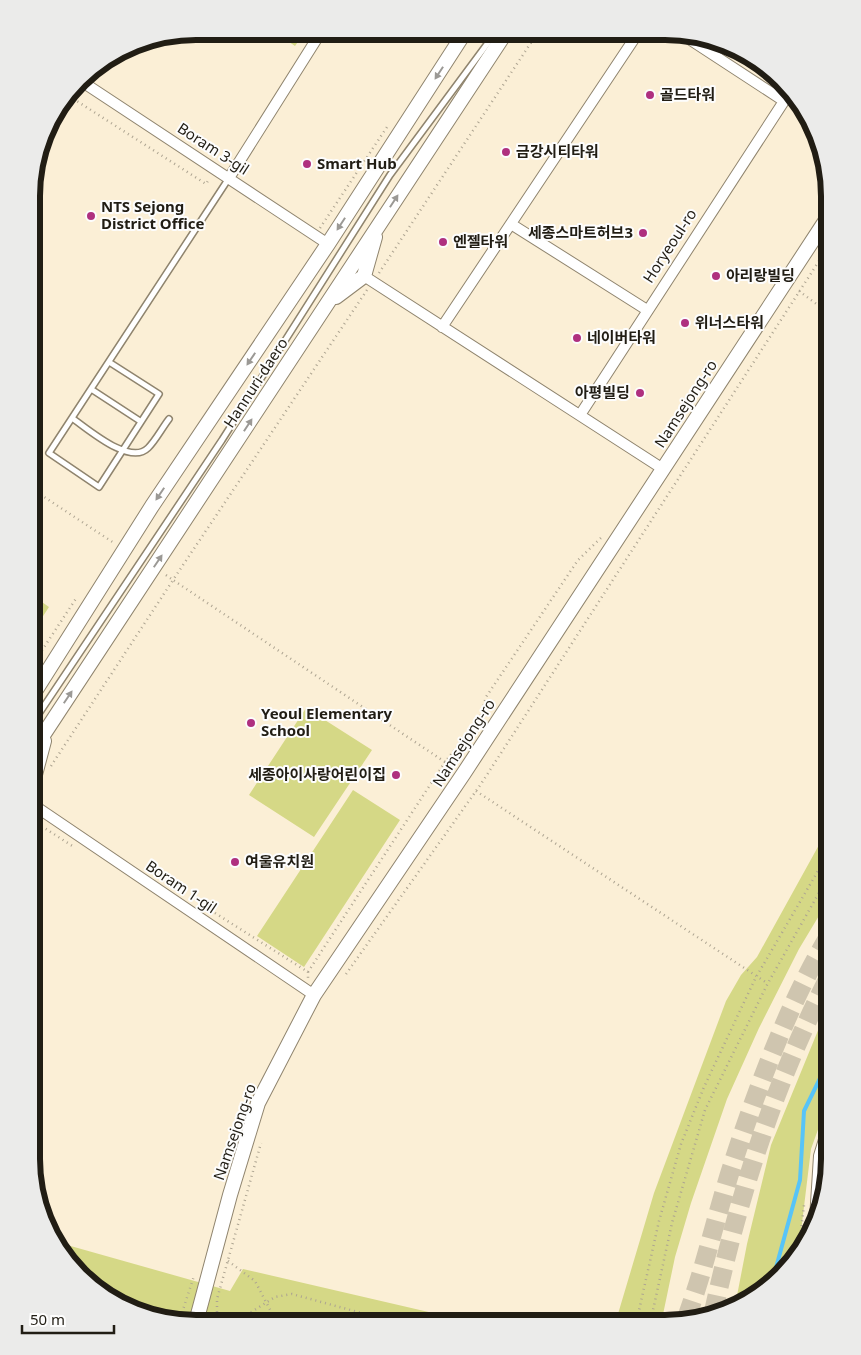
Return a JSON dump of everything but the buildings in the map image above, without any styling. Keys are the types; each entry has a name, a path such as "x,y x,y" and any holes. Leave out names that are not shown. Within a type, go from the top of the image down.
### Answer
{"street":[{"path":"229,178 316,40"},
{"name":"Hannuri-daero","path":"40,683 158,498 328,244 460,40"},
{"name":"Hannuri-daero","path":"40,740 501,40"},
{"path":"442,327 633,40"},
{"path":"697,43 786,98"},
{"name":"Boram 3-gil","path":"87,85 328,244"},
{"name":"Horyeoul-ro","path":"580,415 786,98"},
{"path":"326,306 369,279 379,224"},
{"path":"510,224 647,310"},
{"name":"Namsejong-ro","path":"198,1315 230,1195 258,1103 314,995 464,773 821,228"},
{"path":"369,279 663,469"},
{"path":"40,758 49,726"},
{"name":"Boram 1-gil","path":"40,809 314,995"},
{"path":"820,1175 821,1156"}],"lane":[{"path":"40,712 222,440 390,174 490,40"},
{"path":"109,362 159,394 99,487 49,453 229,178"},
{"path":"91,389 140,421"},
{"path":"72,418 122,451 136,452 147,449 169,419"}],"path":[{"path":"48,771 369,279 533,40"},
{"path":"74,99 206,184 215,169"},
{"path":"344,976 476,791 821,258"},
{"path":"799,291 821,307"},
{"path":"40,494 114,542"},
{"path":"308,972 445,762 480,718 486,697 578,560 606,532"},
{"path":"173,580 445,762"},
{"path":"476,791 768,983"},
{"path":"40,825 81,852"},
{"path":"638,1315 659,1221 681,1144 727,1035 757,976 821,867"},
{"path":"652,1315 672,1222 705,1110 768,983 821,891"},
{"path":"217,1315 217,1299 263,1134"},
{"path":"228,1261 250,1275 268,1301 274,1315"},
{"path":"181,1314 194,1275"},
{"path":"245,1315 275,1297 292,1294 369,1315"}],"green space":[{"path":"286,40 299,40 295,46"},
{"path":"40,601 49,607 40,621"},
{"path":"306,708 372,750 314,837 249,795"},
{"path":"353,790 400,820 304,967 257,936"},
{"path":"821,841 821,912 799,949 759,1028 727,1099 691,1203 675,1257 663,1315 618,1315 654,1193 726,1001 741,975 757,957"},
{"path":"821,1024 821,1121 811,1149 800,1236 789,1254 775,1269 760,1283 737,1297 747,1244 771,1145"},
{"path":"66,1245 230,1291 243,1269 441,1315 176,1314 156,1310 118,1294 101,1283 86,1269"}],"waterway":[{"path":"776,1268 800,1180 804,1111 821,1076"}],"tunnel":[{"path":"688,1313 752,1106 775,1046 801,988 821,950"},
{"path":"715,1307 734,1227 760,1142 791,1058 821,993"}],"place":[{"name":"골드타워","path":"650,95"},
{"name":"금강시티타워","path":"506,152"},
{"name":"Smart Hub","path":"307,164"},
{"name":"NTS Sejong District Office","path":"91,216"},
{"name":"세종스마트허브3","path":"643,233"},
{"name":"엔젤타워","path":"443,242"},
{"name":"아리랑빌딩","path":"716,276"},
{"name":"위너스타워","path":"685,323"},
{"name":"네이버타워","path":"577,338"},
{"name":"아평빌딩","path":"640,393"},
{"name":"Yeoul Elementary School","path":"251,723"},
{"name":"세종아이사랑어린이집","path":"396,775"},
{"name":"여울유치원","path":"235,862"}]}
